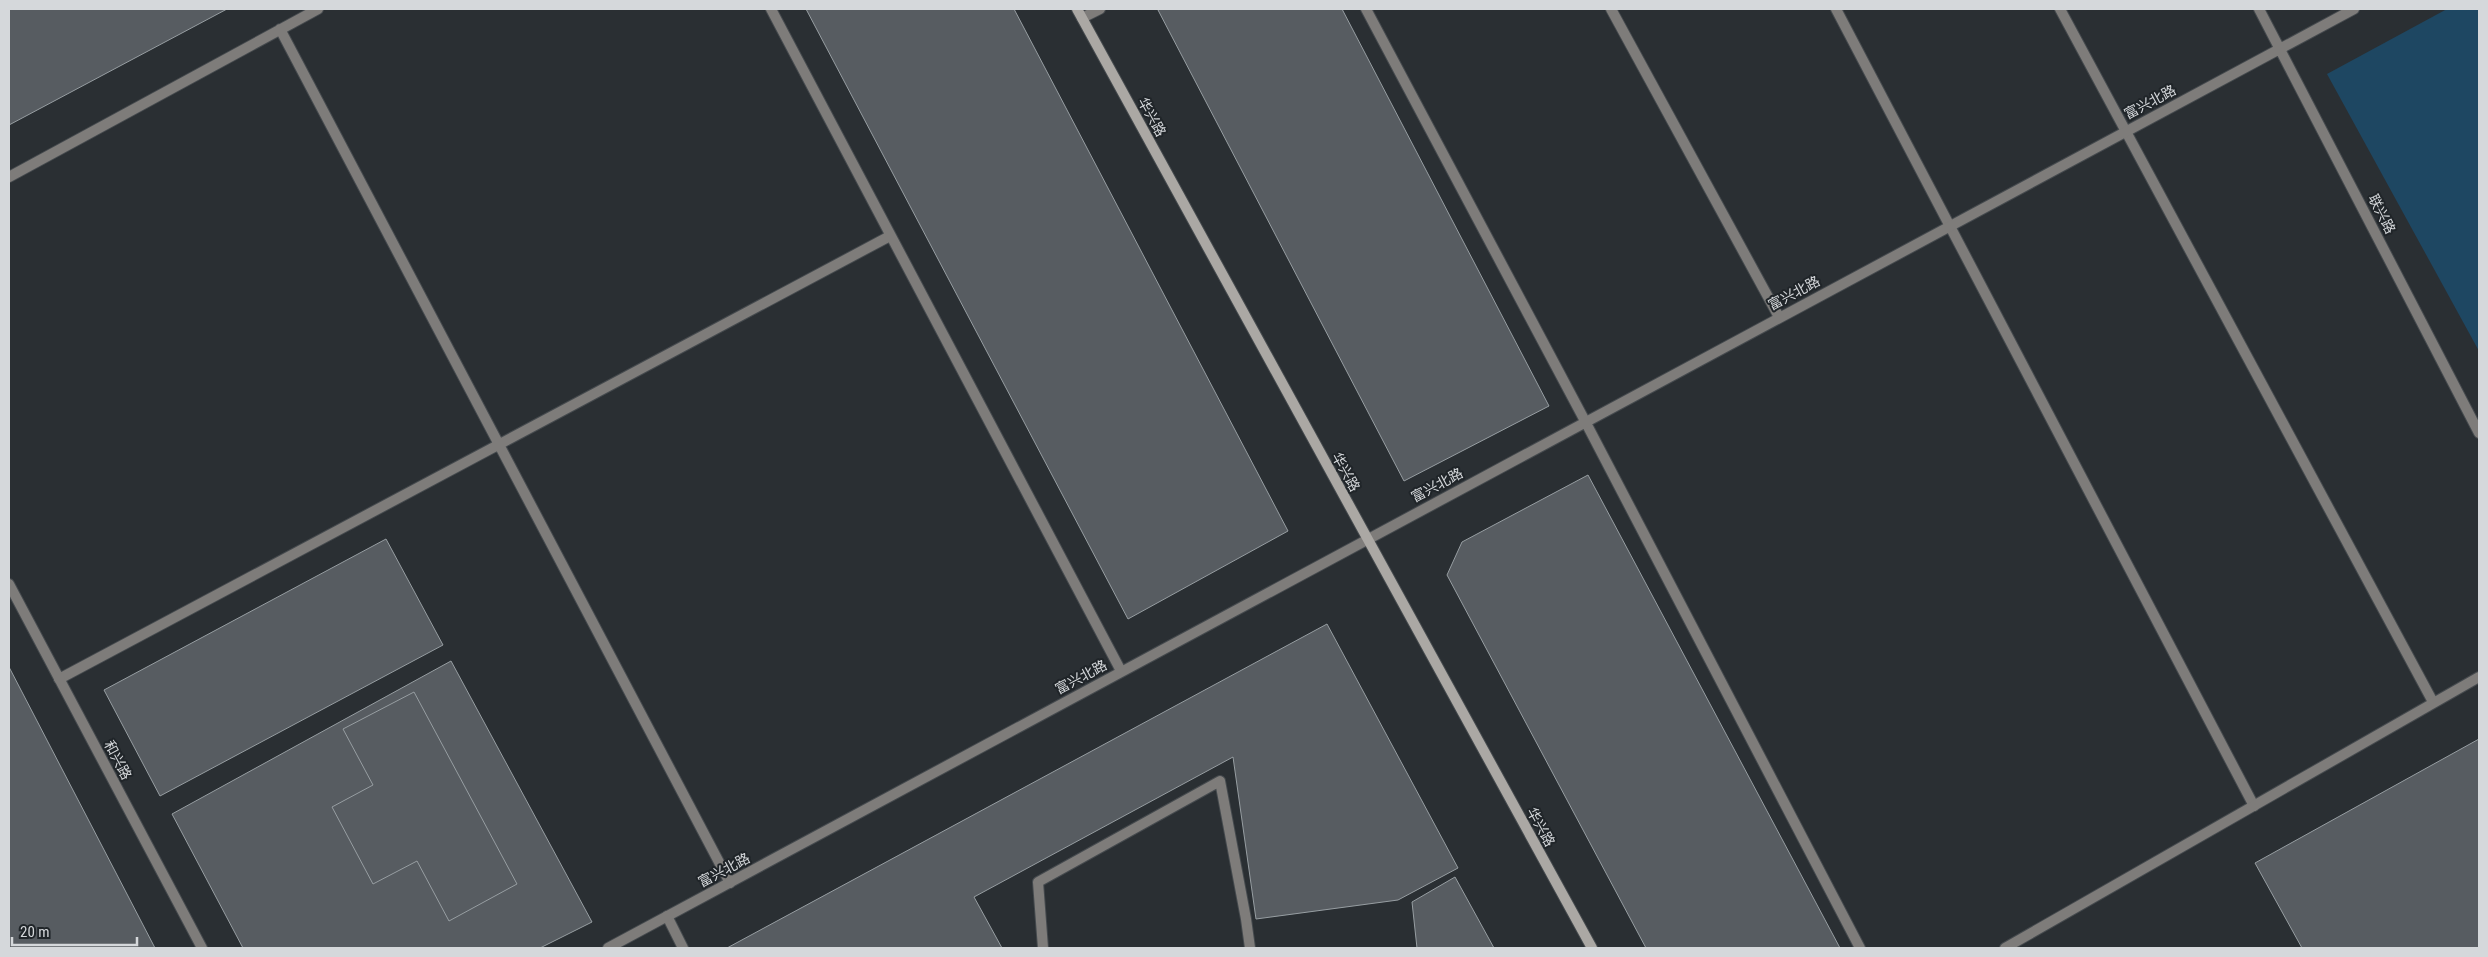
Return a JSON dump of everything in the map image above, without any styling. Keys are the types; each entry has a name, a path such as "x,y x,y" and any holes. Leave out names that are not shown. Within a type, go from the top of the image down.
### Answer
{"main road":[{"name":"华兴路","path":"1077,9 1592,948"}],"street":[{"path":"9,177 318,9"},
{"path":"771,9 1121,671"},
{"path":"1082,18 1100,9"},
{"path":"1366,9 1585,421 1860,948"},
{"path":"1611,9 1779,317"},
{"path":"1836,9 2254,806"},
{"path":"2060,9 2433,702"},
{"name":"联兴路","path":"2259,9 2479,433"},
{"name":"富兴北路","path":"608,948 1950,224 2354,9"},
{"path":"280,29 730,882"},
{"path":"60,679 890,236"},
{"name":"和兴路","path":"9,584 202,948"},
{"path":"2005,948 2479,677"},
{"path":"1043,948 1038,882 1220,781 1250,948"},
{"path":"667,916 683,948"}],"shaded area":[{"path":"2447,9 2479,9 2479,351 2327,74"}],"building":[{"path":"9,9 227,9 9,125"},
{"path":"806,9 1014,9 1288,531 1128,619"},
{"path":"1342,9 1549,406 1404,481 1158,10"},
{"path":"1588,475 1840,948 1646,948 1447,575 1462,542"},
{"path":"386,539 443,645 160,796 104,690"},
{"path":"1327,624 1458,868 1398,900 1256,919 1233,757 974,897 1002,948 727,948"},
{"path":"451,661 592,922 540,948 243,948 172,814"},
{"path":"9,667 155,948 9,948"},
{"path":"414,692 517,884 449,921 417,861 373,884 332,807 373,785 343,729"},
{"path":"2479,739 2479,948 2302,948 2255,863"},
{"path":"1455,877 1494,948 1417,948 1412,902"}]}
